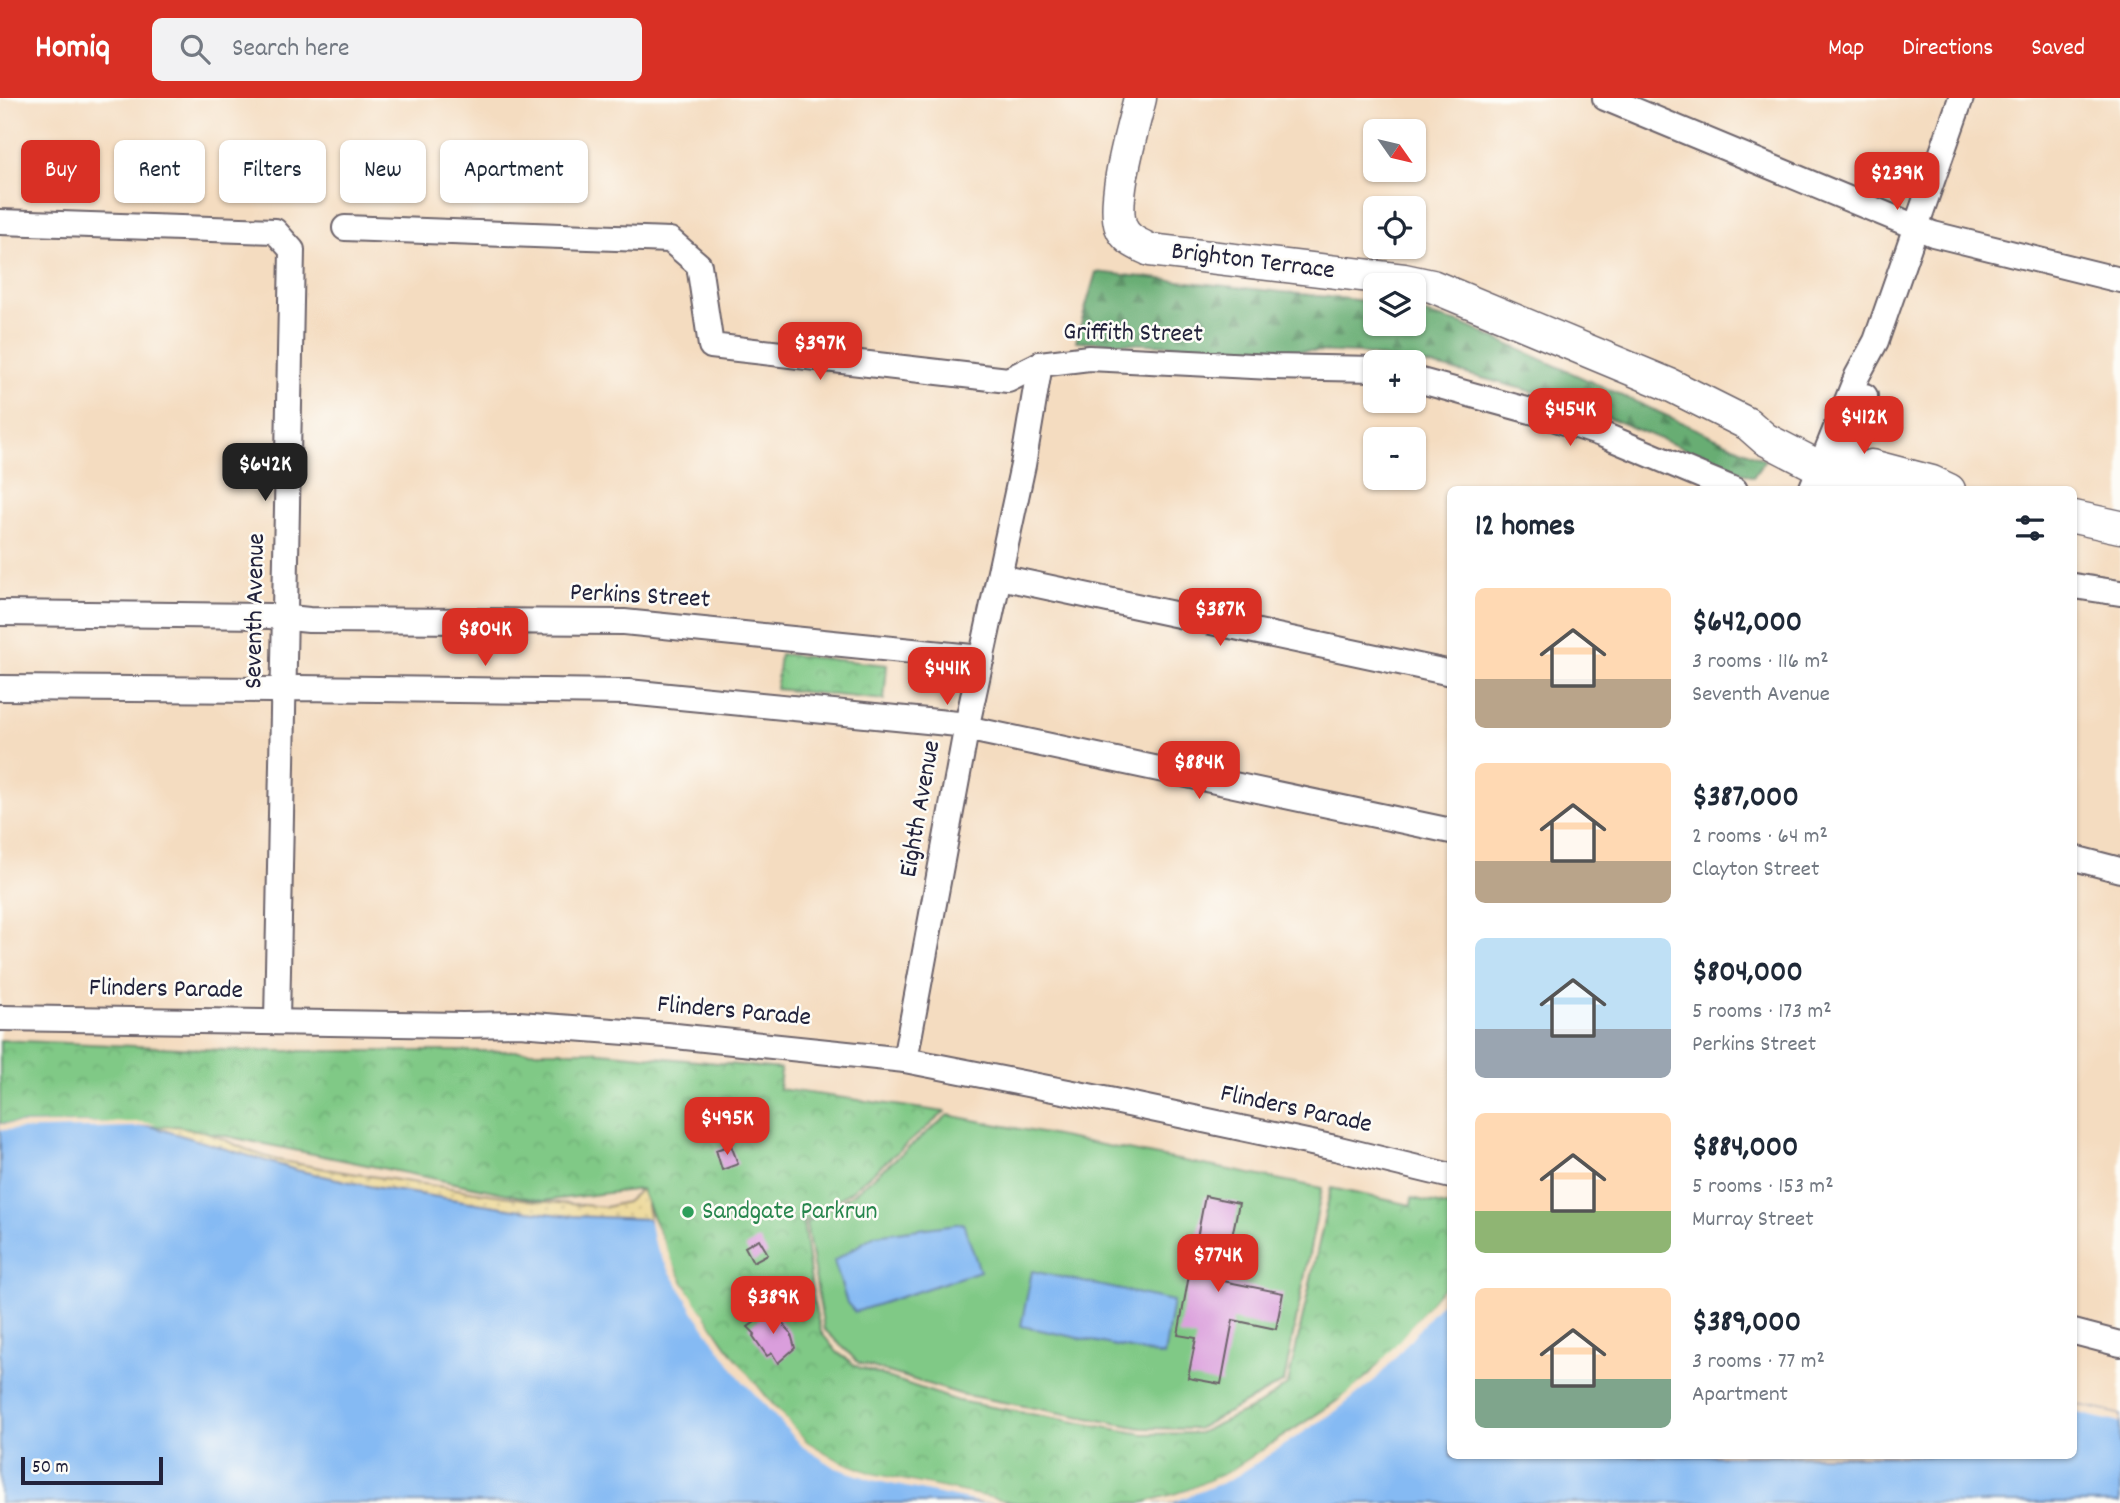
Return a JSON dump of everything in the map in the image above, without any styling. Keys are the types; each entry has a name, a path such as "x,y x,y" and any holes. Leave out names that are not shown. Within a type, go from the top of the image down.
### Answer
{"main road":[{"name":"Brighton Terrace","path":"1140,98 1116,208 1121,229 1131,241 1150,250 1432,286 1670,385 1748,424 1770,428 1832,473 1871,486"},
{"name":"Brighton Terrace","path":"1832,473 1932,482 1940,486"},
{"path":"2077,518 2120,527"}],"street":[{"path":"1605,98 1916,228 2120,280"},
{"path":"1832,473 1870,380 1876,341 1961,98"},
{"name":"Seventh Avenue","path":"0,222 275,231 292,250 277,1021"},
{"name":"Griffith Street","path":"345,228 670,240 699,265 711,346 1008,380 1040,364 1089,358 1272,368 1363,369"},
{"name":"Eighth Avenue","path":"905,1060 967,725 1000,578 1040,364"},
{"path":"1426,382 1538,413 1601,434 1725,486"},
{"path":"1000,578 1447,672"},
{"path":"2077,586 2120,593"},
{"name":"Perkins Street","path":"0,613 624,622 982,658"},
{"path":"0,688 628,692 967,725 975,730 1447,830"},
{"path":"2077,859 2120,870"},
{"name":"Flinders Parade","path":"0,1018 519,1024 905,1060 1141,1107 1447,1175"},
{"path":"2077,1333 2120,1344"}],"green space":[{"path":"1096,272 1363,301 1363,336 1426,336 1426,314 1463,324 1765,460 1753,477 1568,401 1426,365 1426,350 1363,350 1363,354 1076,341"},
{"path":"780,654 887,665 884,700 776,689"},
{"path":"0,1040 247,1051 590,1051 781,1069 779,1089 945,1112 850,1192 803,1222 814,1304 821,1332 837,1352 858,1367 958,1401 1143,1434 1199,1433 1261,1404 1288,1384 1331,1188 1411,1205 1412,1198 1447,1206 1447,1286 1389,1355 1352,1391 1229,1472 1186,1491 1142,1503 1016,1503 873,1474 839,1461 807,1442 746,1373 692,1298 669,1257 641,1189 542,1201 177,1126 0,1131"},
{"path":"948,1115 1322,1188 1284,1382 1197,1429 1141,1428 960,1394 859,1363 824,1329 806,1223 853,1194"}],"sand":[{"path":"189,1120 209,1133 252,1152 277,1160 337,1171 535,1201 606,1207 626,1202 641,1189 647,1205 653,1240 593,1254 136,1127"}],"water":[{"path":"97,1123 150,1126 296,1170 373,1187 570,1216 649,1219 680,1282 744,1375 805,1444 855,1471 1002,1503 0,1503 0,1124"},
{"path":"963,1223 980,1271 855,1312 847,1303 834,1261 875,1235"},
{"path":"1032,1271 1173,1301 1164,1356 1021,1326"},
{"path":"1447,1291 1447,1459 2077,1459 2077,1405 2120,1415 2120,1503 1155,1503 1230,1475 1333,1408 1373,1375"}],"pier":[{"path":"0,1124 158,1124 136,1127 0,1130"},
{"path":"649,1216 682,1281 724,1344 769,1401 807,1442 839,1461 873,1474 1006,1503 982,1503 872,1480 836,1468 803,1447 740,1378 697,1317 653,1240"},
{"path":"1447,1286 1447,1296 1394,1359 1376,1379 1336,1411 1232,1479 1171,1503 1151,1503 1229,1472 1332,1406 1371,1374"},
{"path":"2077,1405 2120,1415 2120,1423 2077,1413"}],"building":[{"path":"731,1145 738,1164 722,1170 716,1150"},
{"path":"1205,1196 1239,1203 1230,1246 1224,1245 1218,1280 1283,1293 1276,1329 1233,1320 1221,1384 1188,1378 1196,1338 1178,1335 1192,1259 1182,1258 1186,1236 1197,1238"},
{"path":"759,1239 768,1254 753,1262 745,1247"},
{"path":"772,1310 791,1334 795,1348 778,1363 772,1353 767,1356 748,1327"}],"place":[{"name":"Sandgate Parkrun","path":"688,1212"}]}
